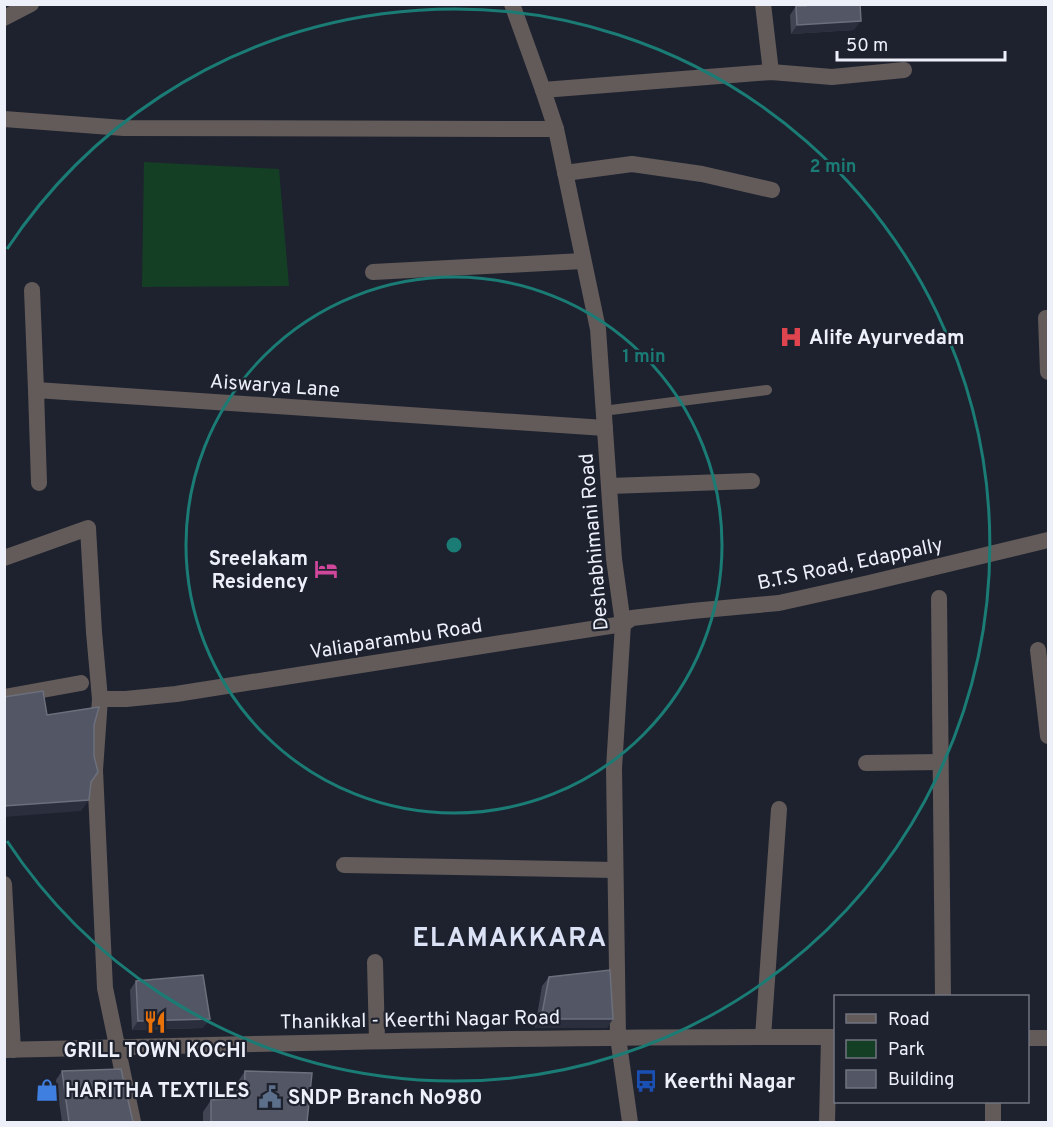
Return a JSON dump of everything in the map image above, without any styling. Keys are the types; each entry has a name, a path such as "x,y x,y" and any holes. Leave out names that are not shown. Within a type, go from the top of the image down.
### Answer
{"street":[{"path":"4,18 31,4"},
{"name":"Deshabhimani Road","path":"512,4 556,129 598,329 614,559 623,624 614,768 615,870 618,1037 630,1122"},
{"path":"763,4 771,72"},
{"path":"543,90 771,72 832,77 904,70"},
{"path":"4,119 124,128 556,129"},
{"path":"565,173 632,164 702,174 772,190"},
{"path":"373,272 584,261"},
{"path":"32,290 39,483"},
{"path":"1048,318 1046,318 1048,372"},
{"name":"Aiswarya Lane","path":"36,390 605,428"},
{"path":"609,486 752,481"},
{"path":"4,558 88,528 100,699 95,770 105,987 133,1122"},
{"name":"B.T.S Road, Edappally","path":"623,624 632,618 778,603 859,586 1048,540"},
{"path":"939,598 942,995"},
{"name":"Valiaparambu Road","path":"100,699 176,694 623,624"},
{"path":"1038,650 1048,736"},
{"path":"4,697 81,683"},
{"path":"866,763 940,762"},
{"path":"764,1037 779,809"},
{"path":"344,865 615,870"},
{"path":"4,884 9,1050"},
{"path":"375,962 377,1040"},
{"path":"827,1122 832,1037"},
{"name":"Thanikkal - Keerthi Nagar Road","path":"9,1050 377,1040 832,1037"},
{"path":"1029,1038 1048,1038"},
{"path":"993,1103 993,1122"}],"lane":[{"path":"603,411 767,390"}],"green space":[{"path":"144,162 279,169 289,286 142,287"}],"building":[{"path":"805,4 860,4 861,21 797,25 796,6 806,6"},
{"path":"43,691 47,715 99,707 94,725 94,756 98,772 91,782 89,800 4,806 4,697"},
{"path":"610,970 613,1019 541,1019 549,977"},
{"path":"203,975 210,1019 138,1021 136,981"},
{"path":"121,1069 133,1122 69,1122 62,1071"},
{"name":"SNDP Branch No980","path":"245,1071 312,1073 307,1122 211,1122 211,1100 244,1098"}],"place":[{"name":"Alife Ayurvedam","path":"791,337"},
{"name":"Sreelakam Residency","path":"326,569"},
{"name":"GRILL TOWN KOCHI","path":"155,1022"},
{"name":"Keerthi Nagar","path":"646,1081"},
{"name":"HARITHA TEXTILES","path":"47,1090"},
{"name":"SNDP Branch No980","path":"270,1097"}],"district":[{"name":"ELAMAKKARA","path":"510,937"}]}
